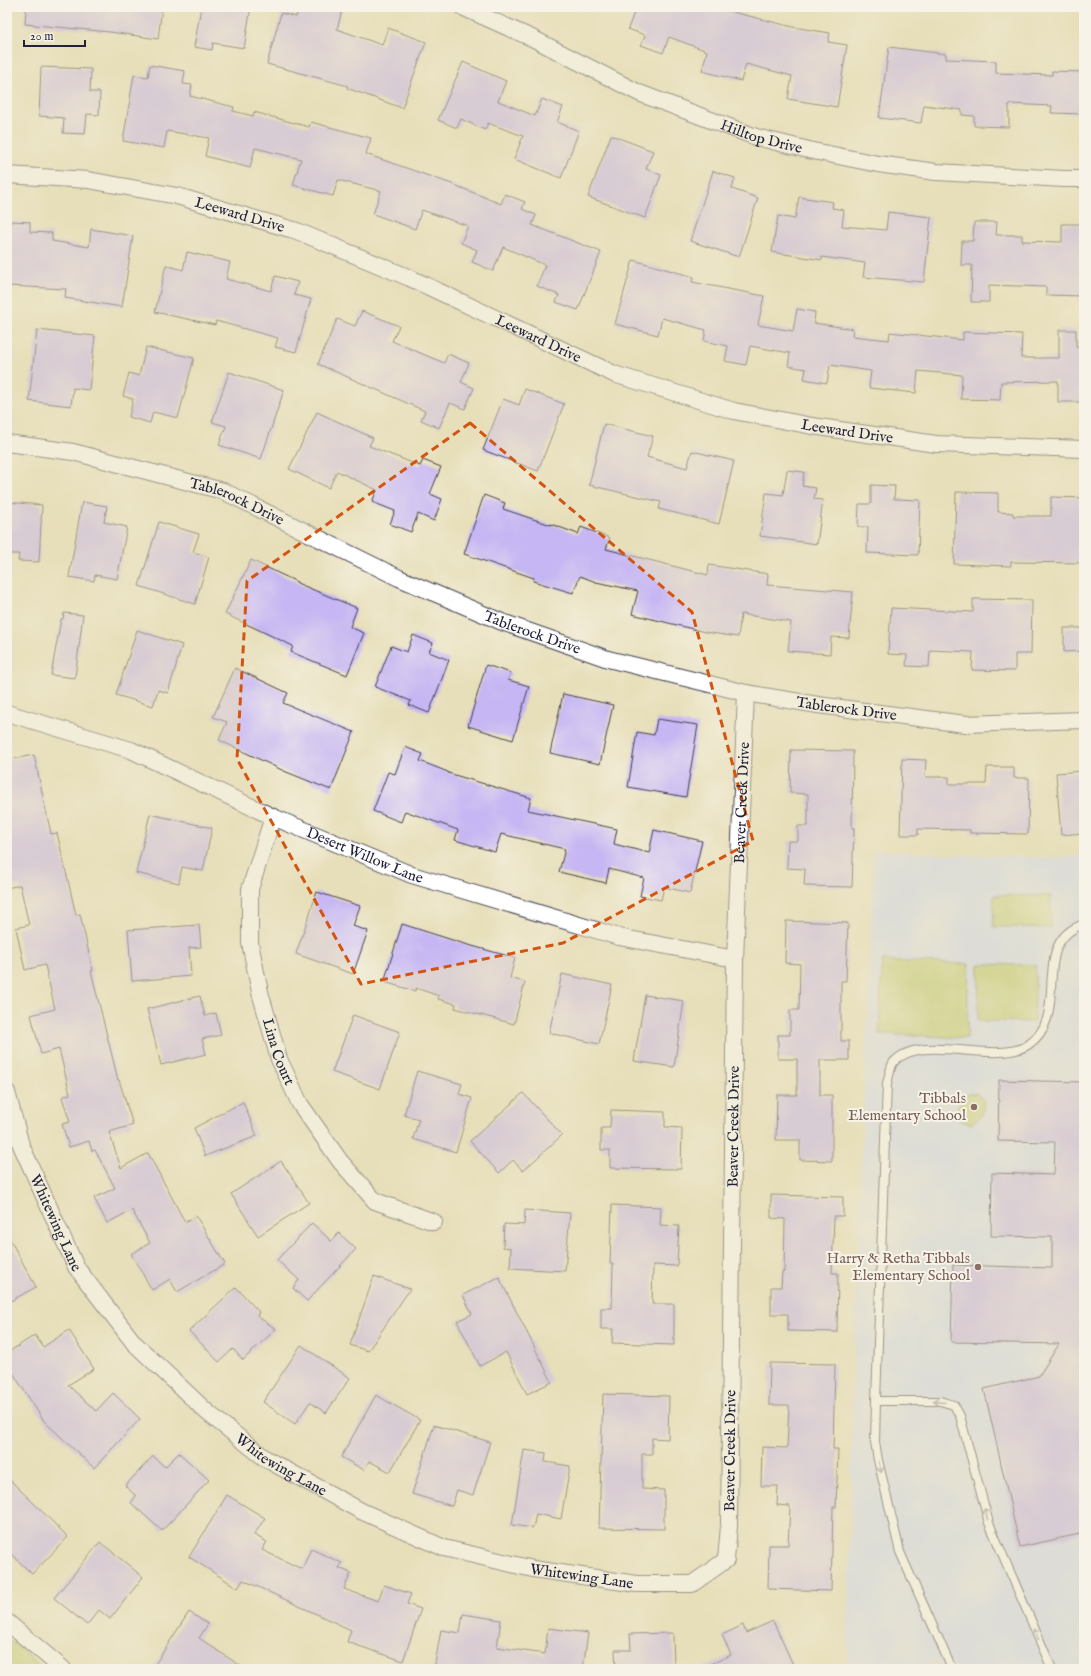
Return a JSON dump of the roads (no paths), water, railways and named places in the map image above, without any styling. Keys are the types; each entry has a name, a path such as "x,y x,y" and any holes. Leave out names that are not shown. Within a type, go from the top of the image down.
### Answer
{"street":[{"name":"Hilltop Drive","path":"462,7 534,39 639,93 756,137 864,162 936,172 1084,179"},
{"name":"Leeward Drive","path":"7,175 88,180 176,196 297,231 410,278 614,374 734,411 812,426 936,444 1084,449"},
{"name":"Tablerock Drive","path":"7,443 73,452 223,491 399,578 502,622 608,659 746,693 818,705 965,724 1084,720"},
{"name":"Beaver Creek Drive","path":"726,1560 729,1526 735,959 746,693"},
{"name":"Desert Willow Lane","path":"7,712 131,750 273,817 412,875 619,937 735,959"},
{"name":"Lina Court","path":"273,817 250,889 250,943 260,992 279,1059 300,1104 340,1161 375,1201 434,1222"},
{"name":"Whitewing Lane","path":"7,1092 21,1145 76,1267 134,1343 208,1414 266,1459 361,1511 444,1548 533,1569 637,1584 692,1584 726,1560"},
{"path":"7,1622 63,1669"}],"lane":[{"path":"952,1669 900,1552 875,1442 887,1083 893,1064 909,1052 931,1049 1003,1051 1021,1048 1028,1044 1046,1025 1049,1013 1055,953 1058,943 1074,928 1084,924"},
{"path":"876,1401 940,1401 954,1405 960,1416 989,1523 1052,1669"}],"place":[{"name":"Tibbals Elementary School","path":"974,1107"},
{"name":"Harry & Retha Tibbals Elementary School","path":"978,1267"}]}
